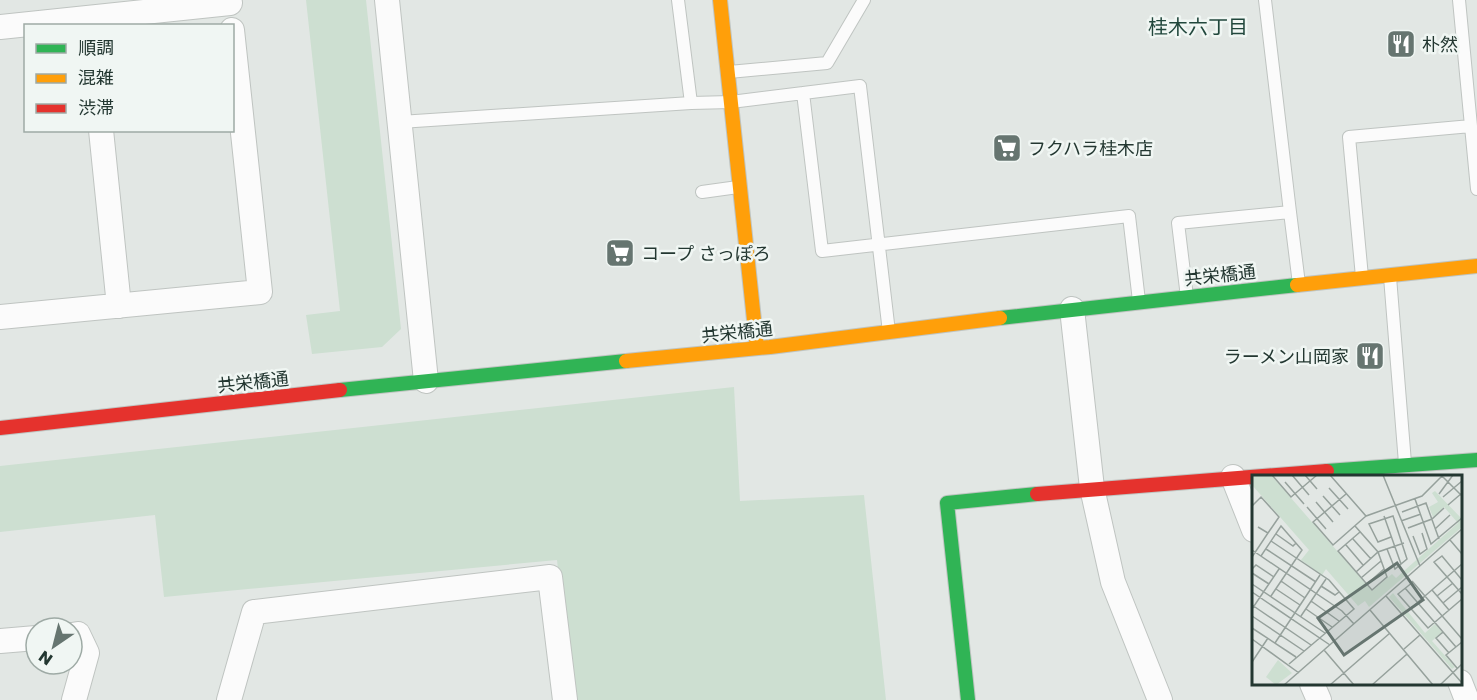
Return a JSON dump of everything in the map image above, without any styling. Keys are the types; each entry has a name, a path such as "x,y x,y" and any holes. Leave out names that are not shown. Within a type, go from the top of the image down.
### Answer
{"street":[{"path":"387,0 426,381"},
{"path":"720,0 757,348"},
{"path":"0,27 88,14 230,9"},
{"path":"0,317 260,292 234,49"},
{"path":"101,132 119,306"},
{"name":"共栄橋通","path":"0,428 426,381 757,348 1072,309 1477,266"},
{"path":"1072,309 1092,488 1113,582 1160,700"},
{"path":"1292,475 1380,472 1405,464 1477,460"},
{"path":"968,700 947,503 1092,488 1252,476"},
{"path":"1233,477 1252,525"},
{"path":"229,700 254,612 550,577 561,700"},
{"path":"0,641 24,639"},
{"path":"84,647 87,653 84,664"},
{"path":"74,700 81,676"},
{"path":"1312,685 1319,700"},
{"path":"1462,685 1467,700"}],"lane":[{"path":"678,0 691,103"},
{"path":"727,72 827,63 864,0"},
{"path":"1265,0 1299,285"},
{"path":"1459,0 1477,189"},
{"path":"400,122 730,102 860,86 889,332"},
{"path":"803,93 822,251 1130,216 1139,302"},
{"path":"1362,278 1349,137 1471,126"},
{"path":"702,192 739,187"},
{"path":"1187,297 1178,223 1290,212"},
{"path":"1390,275 1405,464"}],"green space":[{"path":"306,0 366,0 401,329 382,347 312,354 306,315 340,311"},
{"path":"734,387 740,501 864,495 886,700 572,700 557,560 164,597 155,515 0,532 0,466"}],"traffic: fast":[{"path":"1000,318 1297,285"},
{"path":"340,390 626,361"},
{"path":"1327,471 1477,460"},
{"path":"968,700 947,503 1037,494"}],"traffic: slow":[{"path":"720,0 757,348"},
{"path":"1297,285 1477,266"},
{"path":"626,361 770,347 1000,318"}],"traffic: jam":[{"path":"0,428 340,390"},
{"path":"1277,475 1327,471"},
{"path":"1037,494 1252,477"}],"place":[{"name":"朴然","path":"1401,44"},
{"name":"フクハラ桂木店","path":"1007,148"},
{"name":"コープ さっぽろ","path":"620,253"},
{"name":"ラーメン山岡家","path":"1370,356"}],"district":[{"name":"桂木六丁目","path":"1198,27"}]}
